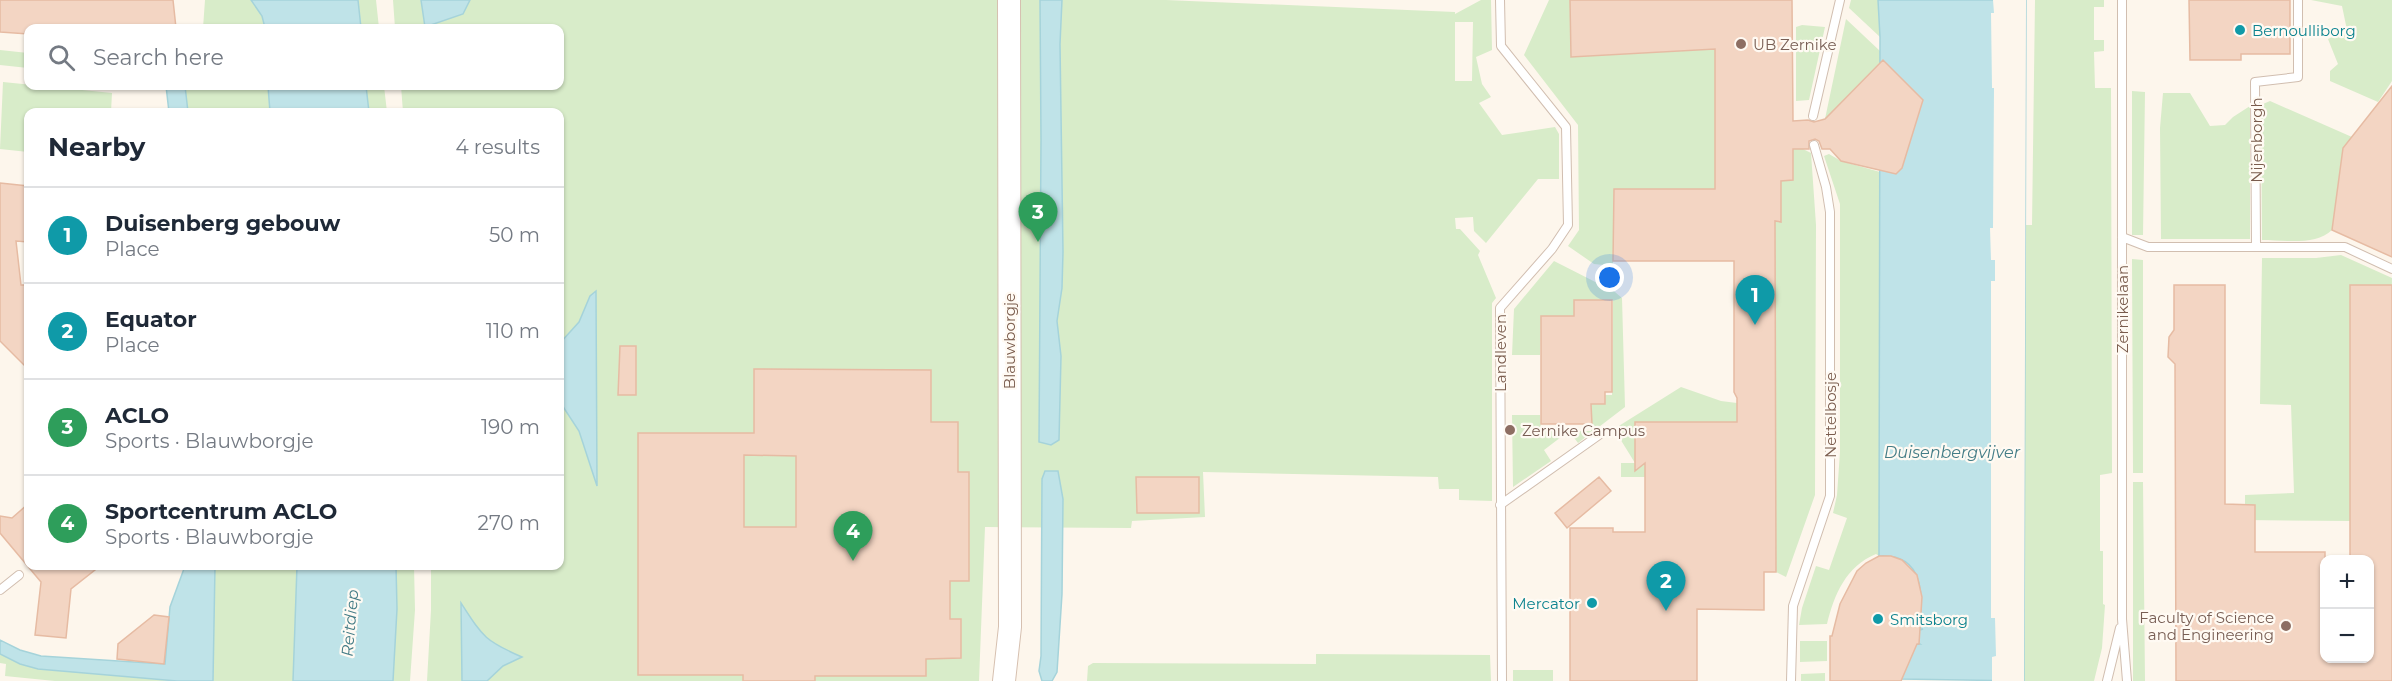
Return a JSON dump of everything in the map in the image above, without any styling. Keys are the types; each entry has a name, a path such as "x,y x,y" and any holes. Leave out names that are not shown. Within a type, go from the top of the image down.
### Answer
{"street":[{"name":"Blauwborgje","path":"1004,681 1010,627 1009,0"}],"lane":[{"name":"Landleven","path":"1500,0 1501,46 1566,127 1568,225 1552,249 1500,308 1502,681"},
{"path":"1813,116 1840,0"},
{"name":"Zernikelaan","path":"2122,0 2122,619 2127,681"},
{"name":"Nijenborgh","path":"2256,246 2255,82 2298,77 2298,0"},
{"name":"Nettelbosje","path":"1791,681 1793,606 1830,496 1830,212 1826,187 1814,145"},
{"path":"2122,237 2148,247 2345,247 2392,269"},
{"path":"1500,505 1599,435"},
{"path":"0,590 20,575"},
{"name":"Zernikelaan","path":"2107,681 2122,619"}],"green space":[{"path":"205,0 251,0 262,16 264,24 203,24"},
{"path":"358,0 376,0 379,24 361,24"},
{"path":"393,0 421,0 425,24 395,24"},
{"path":"470,0 1166,0 1455,12 1455,14 1481,0 1491,0 1492,50 1476,57 1482,84 1491,97 1479,103 1502,135 1555,127 1559,134 1559,179 1538,179 1486,243 1474,231 1473,217 1455,218 1456,229 1460,229 1480,251 1478,255 1496,298 1492,303 1492,501 1459,500 1459,489 1439,489 1438,477 1203,472 1205,517 1132,521 1131,528 985,527 979,681 487,681 503,666 522,657 492,642 461,604 462,681 427,681 431,570 564,570 564,408 579,431 597,483 590,296 579,322 564,339 564,108 403,108 401,90 564,90 564,24 434,24 463,14","holes":["1455,22 1473,22 1472,81 1455,81"]},
{"path":"1549,0 1570,0 1571,57 1715,49 1715,191 1614,189 1613,266 1594,264 1568,246 1579,230 1578,125 1524,55"},
{"path":"1851,0 1878,0 1880,37 1849,8"},
{"path":"2035,0 2104,0 2104,7 2094,7 2094,40 2104,40 2104,51 2094,52 2095,88 2111,88 2112,473 2100,475 2100,551 2103,551 2103,604 2105,605 2102,648 2094,681 2024,681 2025,225 2032,225"},
{"path":"2311,0 2392,0 2392,81 2378,102 2330,81 2330,71 2338,64 2328,39 2347,30 2342,6"},
{"path":"1846,19 1880,51 1880,63 1825,119"},
{"path":"1802,25 1825,27 1809,100 1796,101 1796,27"},
{"path":"0,50 24,53 24,68 0,65"},
{"path":"3,82 24,84 24,90 82,90 112,93 111,108 24,108 24,152 0,149"},
{"path":"185,90 268,90 270,108 188,108"},
{"path":"366,90 384,90 387,108 369,108"},
{"path":"2132,91 2145,92 2143,235 2132,235"},
{"path":"2163,93 2190,93 2210,126 2225,125 2250,106 2250,239 2161,239 2160,128"},
{"path":"2270,101 2352,137 2343,148 2332,230 2325,235 2299,241 2262,240 2261,109 2263,104"},
{"path":"1793,149 1803,149 1811,153 1816,225 1815,495 1786,577 1776,572 1775,220 1781,221 1781,181 1793,180"},
{"path":"1829,154 1841,161 1880,172 1879,556 1876,554 1866,559 1849,574 1833,603 1827,624 1799,625 1802,608 1816,566 1829,570 1847,518 1833,513 1837,495 1840,452 1840,204 1824,156"},
{"path":"2341,255 2392,278 2392,285 2350,286 2350,521 2245,520 2245,495 2294,493 2291,405 2260,404 2262,258 2316,258"},
{"path":"2132,259 2143,260 2143,473 2133,473"},
{"path":"1554,261 1615,292 1622,298 1625,407 1578,443 1569,431 1591,431 1591,395 1612,395 1613,300 1574,300 1574,317 1541,317 1540,355 1512,355 1514,309"},
{"path":"1681,387 1721,401 1737,403 1737,422 1636,464 1645,464 1645,477 1621,477 1621,463 1635,463 1614,429"},
{"path":"1512,415 1540,415 1541,431 1569,431 1544,450 1551,461 1513,487"},
{"path":"2133,482 2143,482 2145,681 2133,681"},
{"path":"215,570 297,570 293,681 213,681"},
{"path":"396,570 414,570 415,610 410,681 393,681 397,609"},
{"path":"1800,641 1827,641 1827,661 1800,662"},
{"path":"0,654 20,664 38,669 177,681 55,681 5,676 6,664 0,663"},
{"path":"1316,654 1490,655 1491,681 1087,681 1088,666 1093,663 1316,664"},
{"path":"1513,670 1553,670 1553,681 1513,681"},
{"path":"1825,673 1825,681 1801,681 1801,674"}],"water":[{"path":"251,0 358,0 361,24 264,24 262,16"},
{"path":"421,0 470,0 463,14 434,24 425,24"},
{"path":"1040,0 1062,0 1060,44 1063,252 1062,288 1057,321 1061,356 1059,440 1051,445 1039,442"},
{"name":"Duisenbergvijver","path":"1878,0 2026,0 2024,681 1901,679 1916,644 1920,644 1917,642 1917,631 1923,629 1920,629 1921,604 1918,579 1913,569 1894,557 1879,556 1880,37"},
{"path":"166,90 185,90 188,108 169,108"},
{"path":"268,90 366,90 369,108 270,108"},
{"path":"596,291 597,486 579,431 564,408 564,339 579,322 590,296"},
{"path":"1045,471 1058,471 1063,499 1062,594 1057,672 1052,681 1042,681 1039,671 1042,479"},
{"path":"184,570 215,570 213,681 177,681 38,669 20,664 0,654 0,640 20,650 41,656 165,664 170,607"},
{"name":"Reitdiep","path":"297,570 396,570 397,609 393,681 293,681"},
{"path":"461,603 486,637 500,647 522,657 503,666 487,681 462,681"}],"pier":[{"path":"1993,0 2026,0 2024,681 1992,681 1992,657 1996,656 1995,618 1991,618 1991,281 1995,281 1995,260 1991,260 1990,228 1993,228 1994,88 1992,88 1991,13 1994,13"}],"building":[{"path":"0,0 173,0 176,24 24,24 24,34 0,32"},
{"path":"1570,0 1792,0 1793,121 1814,122 1825,119 1883,60 1923,100 1902,168 1896,174 1841,161 1830,149 1822,149 1819,141 1815,139 1809,141 1809,149 1793,149 1793,180 1781,181 1781,222 1775,221 1776,572 1764,572 1764,610 1697,609 1697,681 1570,681 1570,528 1613,528 1613,532 1645,532 1645,463 1635,471 1635,422 1737,422 1737,398 1734,392 1734,261 1613,261 1614,189 1715,189 1715,49 1571,57"},
{"name":"Bernoulliborg","path":"2189,0 2290,0 2290,54 2241,54 2241,60 2190,60"},
{"path":"2392,86 2392,257 2332,230 2343,148"},
{"path":"0,183 24,186 24,242 16,241 21,285 24,285 24,365 0,341"},
{"path":"2174,285 2225,285 2225,504 2255,505 2255,552 2325,552 2325,555 2320,555 2320,663 2374,663 2374,555 2350,555 2350,285 2392,285 2392,681 2176,681 2175,364 2168,357 2169,337 2174,330"},
{"path":"1574,300 1612,300 1612,392 1605,392 1605,404 1591,404 1592,424 1541,424 1541,316 1574,316"},
{"path":"620,346 636,346 636,395 618,395"},
{"path":"754,369 931,370 931,422 958,422 958,472 969,472 969,581 950,581 950,619 961,619 961,658 926,659 926,676 815,676 815,681 743,681 743,675 638,675 638,433 754,433","holes":["744,455 796,456 796,527 744,527"]},
{"path":"1136,477 1199,477 1199,513 1137,513"},
{"path":"1599,477 1611,491 1567,528 1555,513"},
{"path":"24,508 24,562 0,533 0,516 12,518"},
{"name":"Smitsborg","path":"1879,556 1891,556 1902,560 1917,575 1922,597 1919,644 1901,681 1830,681 1830,636 1832,636 1840,604 1857,571"},
{"path":"31,570 95,570 71,589 66,638 35,635 41,582"},
{"path":"154,615 169,617 164,664 117,659 118,644"}],"place":[{"name":"Bernoulliborg","path":"2240,30"},
{"name":"UB Zernike","path":"1741,44"},
{"name":"ACLO","path":"1038,242"},
{"name":"Duisenberg gebouw","path":"1755,325"},
{"name":"Zernike Campus","path":"1510,430"},
{"name":"Sportcentrum ACLO","path":"853,561"},
{"name":"Mercator","path":"1592,603"},
{"name":"Equator","path":"1666,611"},
{"name":"Smitsborg","path":"1878,619"},
{"name":"Faculty of Science and Engineering","path":"2286,626"}]}
